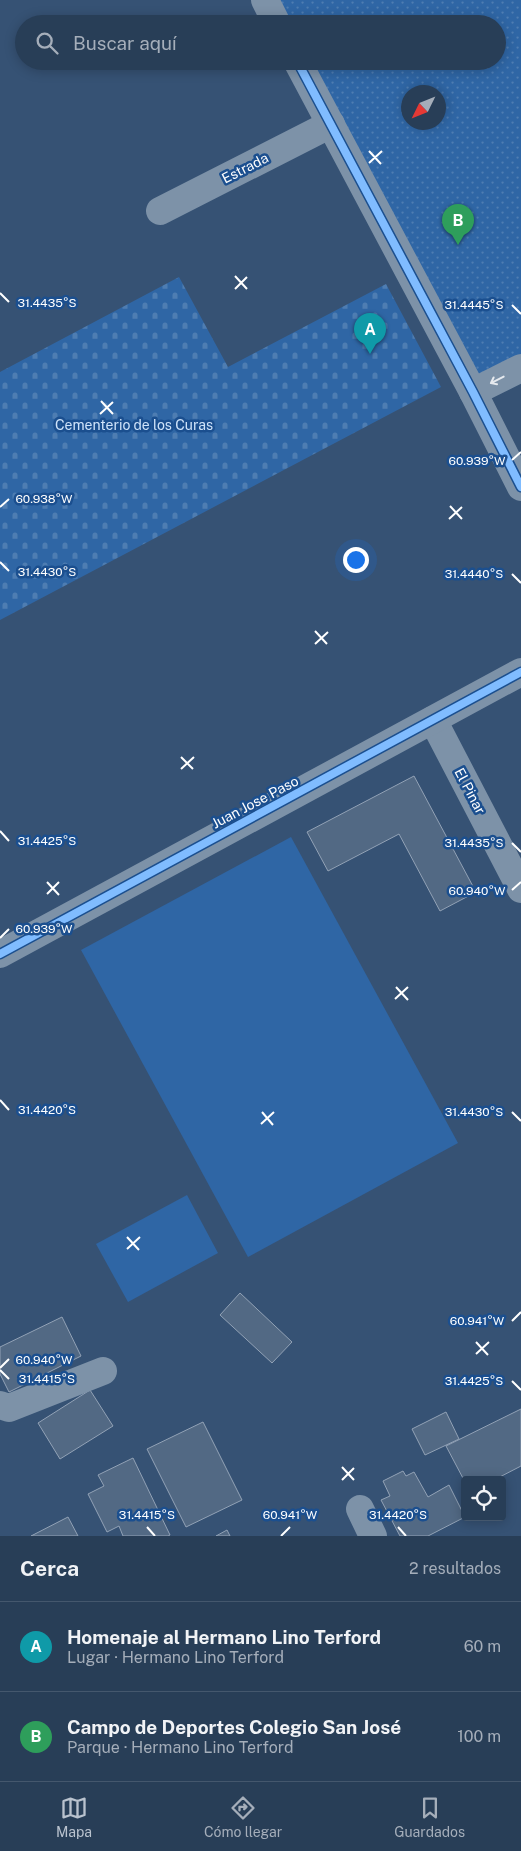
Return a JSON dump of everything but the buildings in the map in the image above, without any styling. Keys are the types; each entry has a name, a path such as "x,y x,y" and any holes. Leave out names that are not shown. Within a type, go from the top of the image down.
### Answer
{"street":[{"path":"265,0 272,15"},
{"path":"302,70 473,392 521,487"},
{"name":"Estrada","path":"160,211 331,124"},
{"path":"473,392 521,368"},
{"name":"Juan Jose Paso","path":"0,954 521,672"},
{"name":"El Pinar","path":"433,720 521,889"},
{"path":"0,1405 9,1408 103,1371"},
{"path":"360,1509 373,1536"}],"green space":[{"path":"265,0 521,0 521,366 473,392 302,70 506,70 506,15 272,15"},
{"name":"Cementerio de los Curas","path":"179,277 228,367 386,284 441,387 0,620 0,372"},
{"path":"291,837 458,1143 248,1257 81,950"},
{"path":"187,1195 218,1253 128,1302 96,1244"}],"cycle path":[{"path":"302,70 473,392 521,487"},
{"path":"0,954 521,672"}],"place":[{"name":"Campo de Deportes Colegio San José","path":"458,245"},
{"name":"Homenaje al Hermano Lino Terford","path":"370,354"}]}
